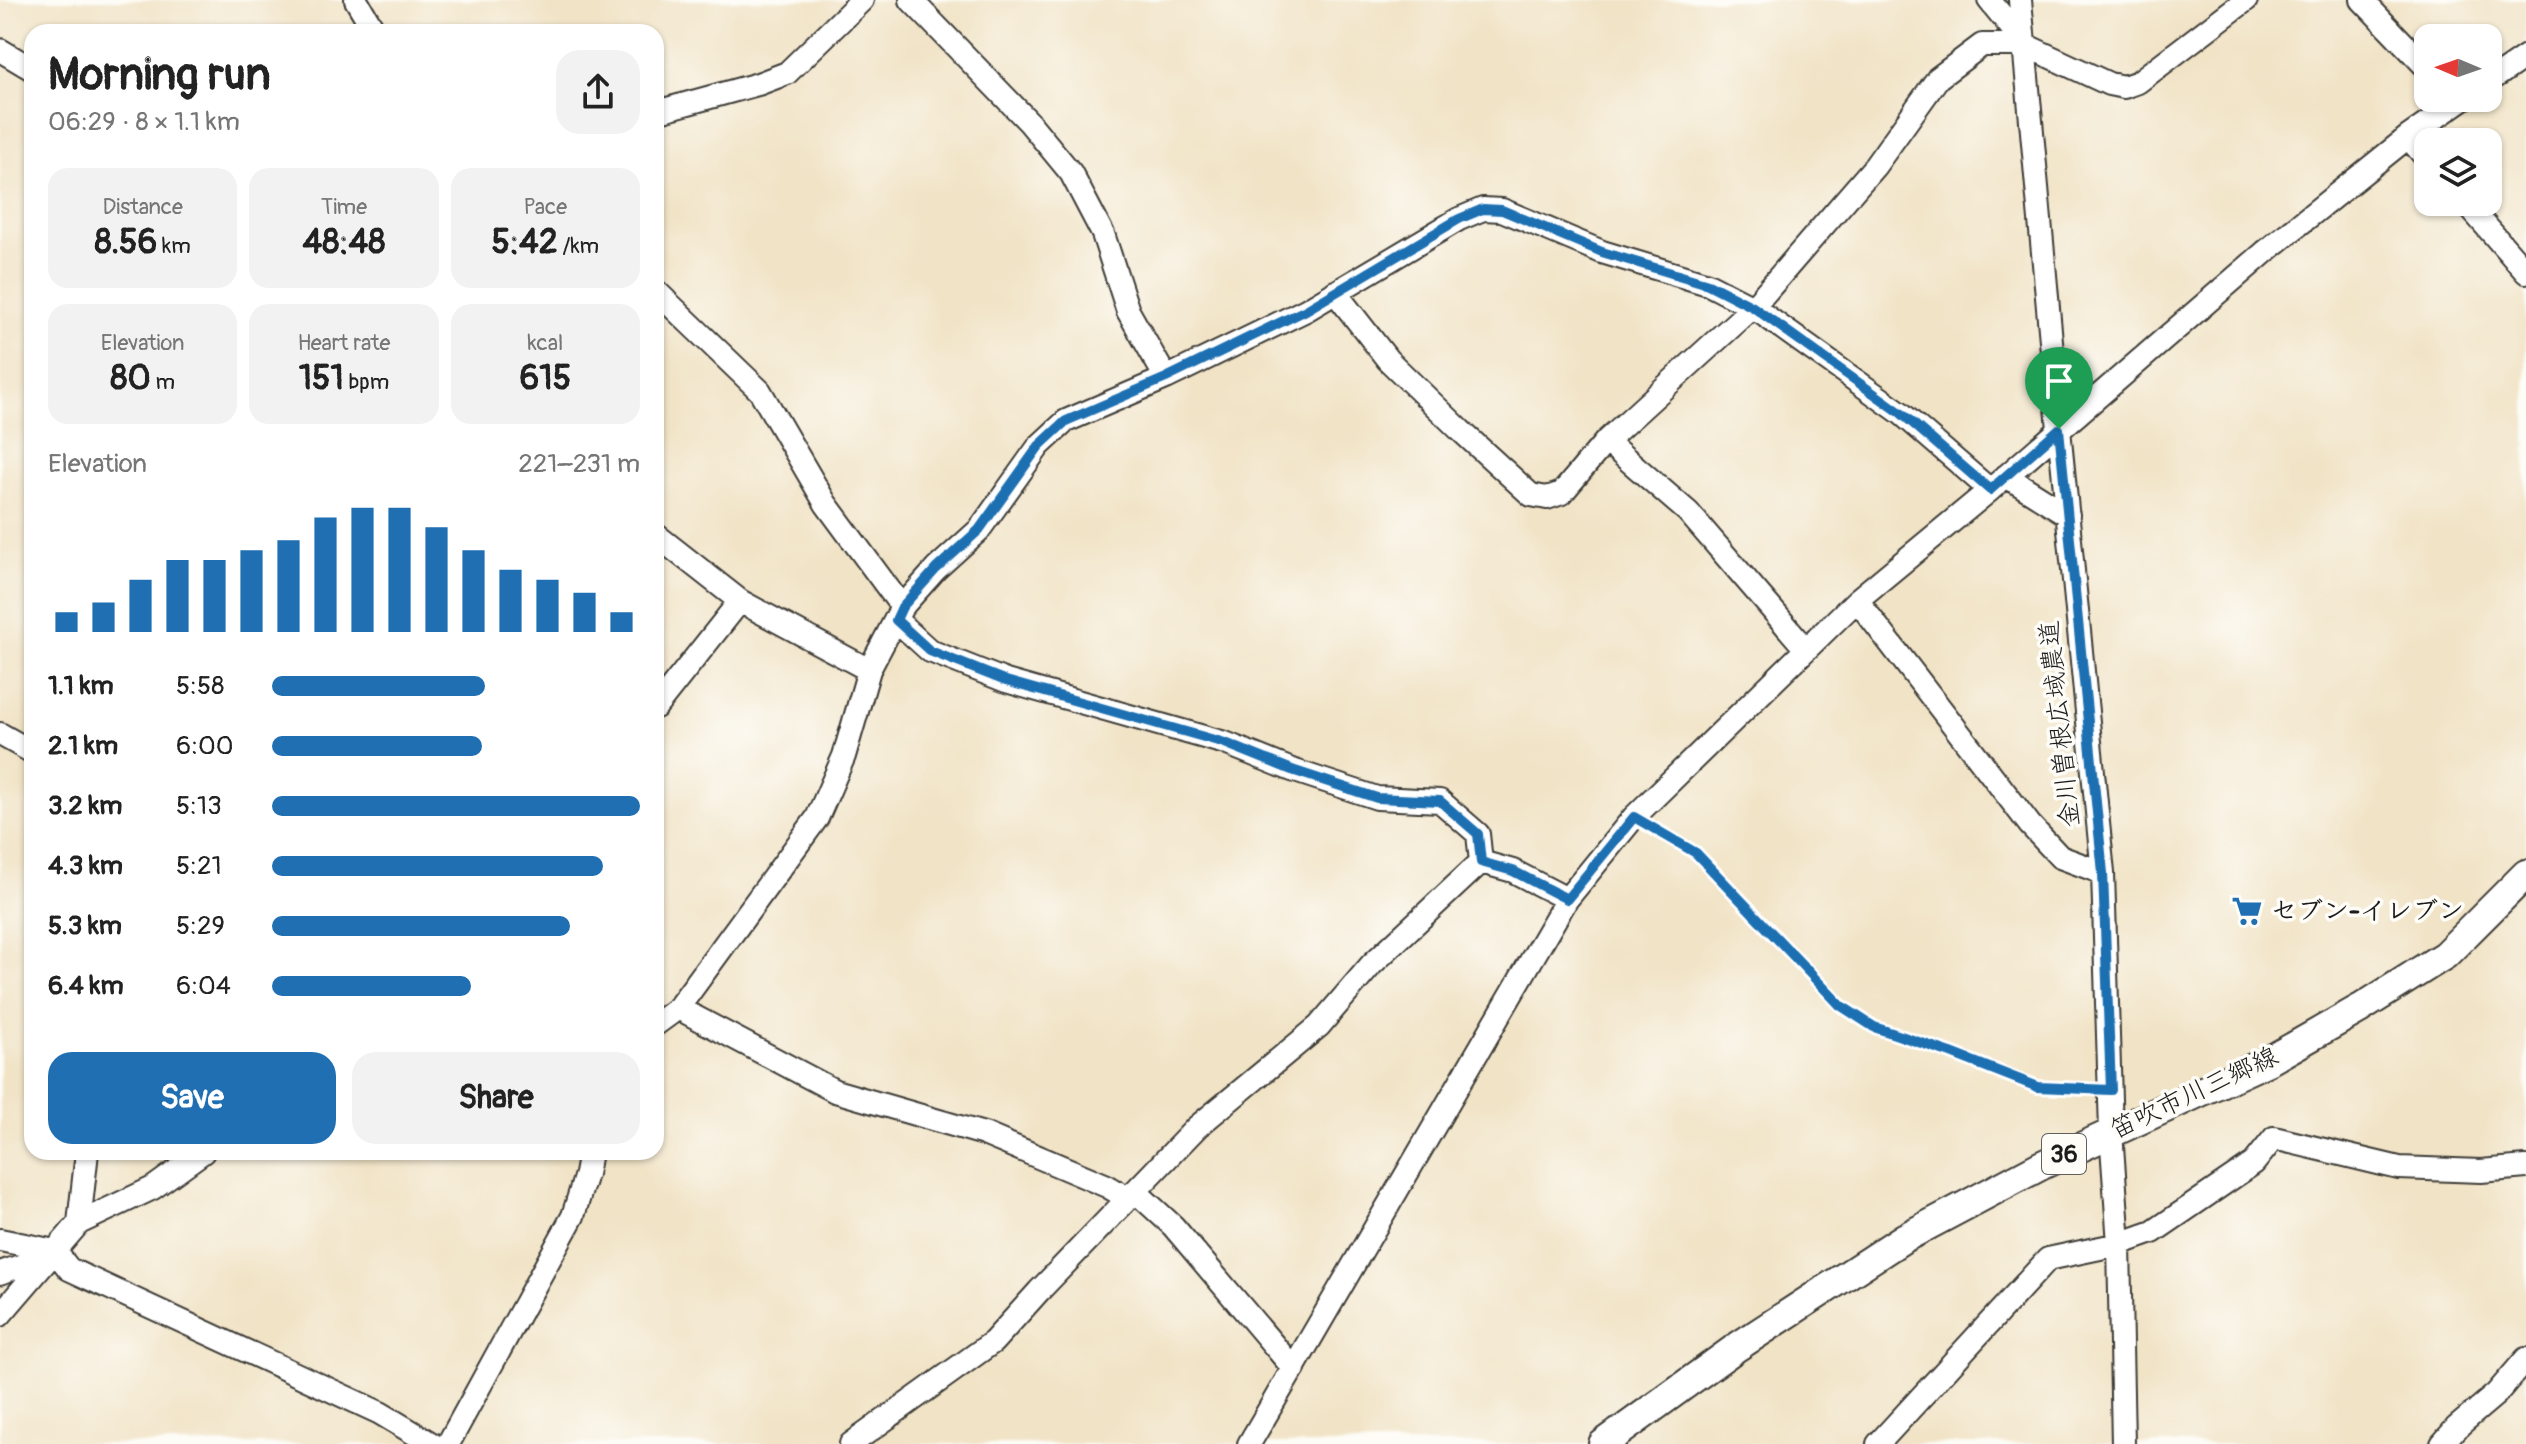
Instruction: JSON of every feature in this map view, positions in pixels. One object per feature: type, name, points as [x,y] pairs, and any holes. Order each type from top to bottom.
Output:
[{"type":"main road","name":"笛吹市川三郷線","points":[[1603,1444],[1737,1347],[1904,1238],[2042,1165],[2270,1060],[2373,1000],[2445,955],[2526,874]]},
{"type":"street","points":[[356,0],[370,24]]},
{"type":"street","points":[[664,110],[787,73],[862,0]]},
{"type":"street","points":[[911,0],[1029,122],[1071,173],[1103,234],[1128,311],[1166,378]]},
{"type":"street","points":[[1989,0],[2025,45]]},
{"type":"street","name":"金川曽根広域農道","points":[[2020,0],[2103,873],[2111,1132],[2119,1244],[2123,1444]]},
{"type":"street","points":[[1335,292],[1388,360],[1506,474],[1531,495],[1547,498],[1562,493],[1606,441],[1753,307],[1875,166],[1938,78],[1982,45],[2025,45],[2109,84],[2124,87],[2138,82],[2246,0]]},
{"type":"street","points":[[2362,0],[2414,54]]},
{"type":"street","points":[[0,51],[24,64]]},
{"type":"street","points":[[2502,72],[2526,56]]},
{"type":"street","points":[[1249,1444],[1567,899],[1634,817],[1857,600],[1998,483],[2265,252],[2442,112]]},
{"type":"street","points":[[2408,137],[2414,144]]},
{"type":"street","points":[[664,1018],[678,1008],[817,818],[844,756],[869,670],[899,614],[936,569],[979,530],[1039,446],[1066,421],[1166,378],[1306,310],[1459,219],[1483,209],[1502,210],[1602,252],[1708,284],[1753,307],[1998,483],[2068,515]]},
{"type":"street","points":[[2477,216],[2526,272]]},
{"type":"street","points":[[664,299],[760,391],[826,504],[899,614],[930,651],[1006,681],[1225,743],[1292,770],[1377,798],[1440,801],[1478,834],[1481,862]]},
{"type":"street","points":[[1606,441],[1688,512],[1806,649]]},
{"type":"street","points":[[664,541],[740,601],[869,670]]},
{"type":"street","points":[[1857,600],[2030,825],[2060,857],[2103,873]]},
{"type":"street","points":[[664,697],[740,601]]},
{"type":"street","points":[[0,734],[24,748]]},
{"type":"street","points":[[1481,862],[1513,871],[1567,899]]},
{"type":"street","points":[[851,1444],[993,1342],[1197,1127],[1319,1026],[1372,964],[1481,862]]},
{"type":"street","points":[[678,1008],[835,1091],[984,1134],[1132,1195],[1173,1226],[1294,1369]]},
{"type":"street","points":[[1878,1444],[2048,1259],[2119,1244],[2153,1232],[2254,1163],[2274,1138],[2399,1168],[2481,1171],[2526,1167]]},
{"type":"street","points":[[79,1223],[86,1160]]},
{"type":"street","points":[[0,1315],[79,1223],[153,1188],[192,1160]]},
{"type":"street","points":[[448,1444],[573,1216],[589,1160]]},
{"type":"street","points":[[0,1240],[52,1253],[69,1269],[380,1413],[432,1444]]},
{"type":"street","points":[[0,1273],[52,1253]]},
{"type":"street","points":[[2442,1444],[2496,1394],[2526,1359]]},
{"type":"path","points":[[1634,817],[1696,853],[1840,1005],[1874,1027],[2038,1087],[2111,1090]]},
{"type":"place","name":"セブン-イレブン","points":[[2247,911]]},
{"type":"route","points":[[1483,209],[1502,210],[1602,252],[1708,284],[1753,307],[1901,413],[1990,490],[2059,429],[2103,873],[2111,1090],[2038,1087],[1874,1027],[1840,1005],[1696,853],[1634,817],[1567,899],[1513,871],[1481,862],[1478,834],[1440,801],[1377,798],[1292,770],[1225,743],[1006,681],[930,651],[896,620],[902,607],[936,569],[979,530],[1039,446],[1066,421],[1166,378],[1306,310],[1459,219],[1483,209]]}]
